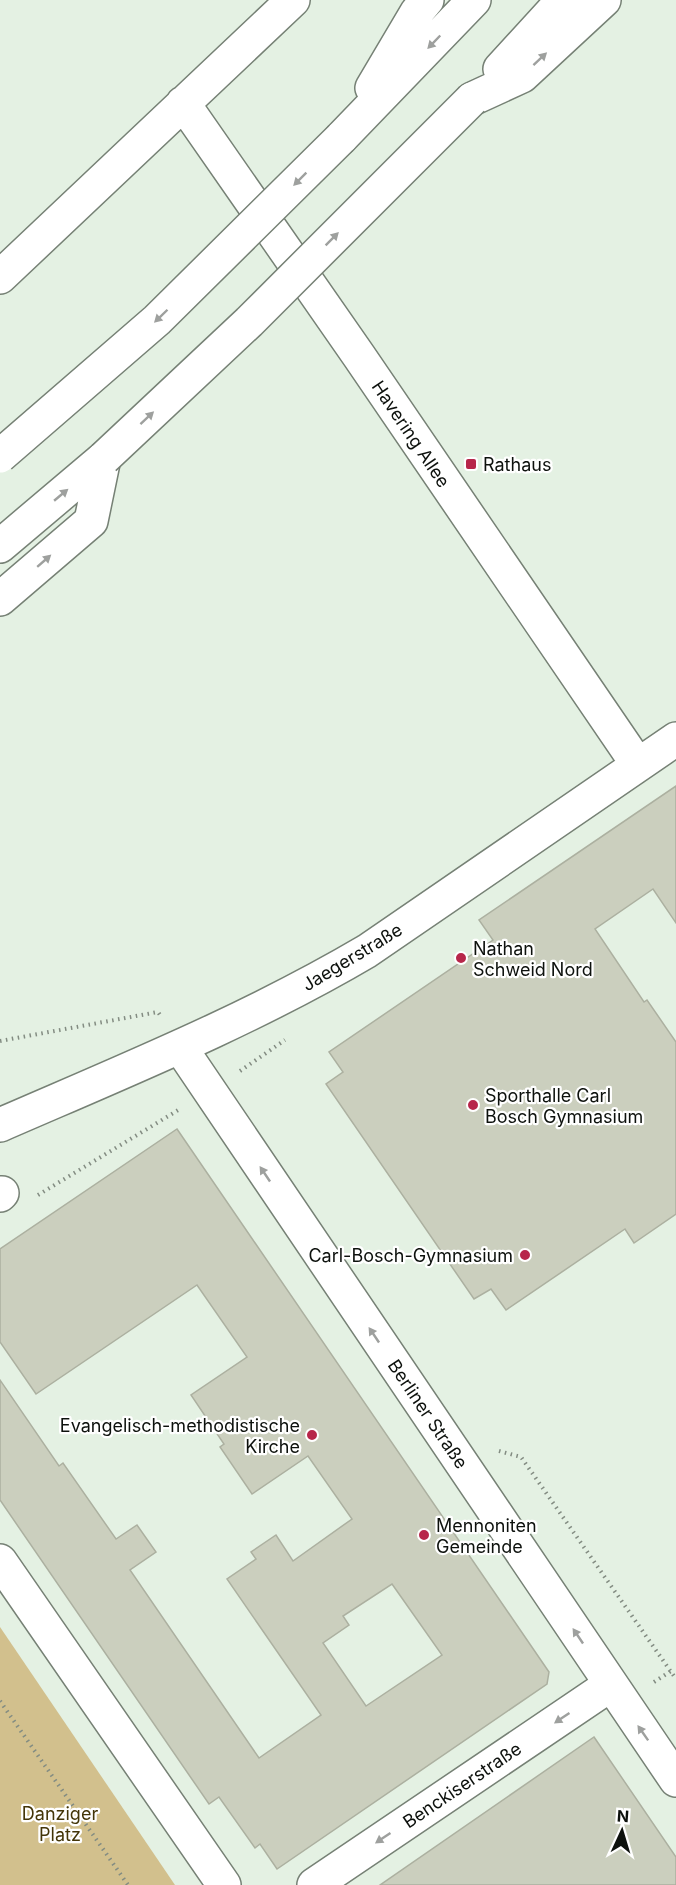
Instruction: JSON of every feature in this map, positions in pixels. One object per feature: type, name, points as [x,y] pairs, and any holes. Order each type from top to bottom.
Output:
[{"type":"main road","points":[[0,277],[293,0]]},
{"type":"main road","points":[[341,138],[417,12],[427,0]]},
{"type":"main road","points":[[0,456],[157,320],[341,138],[474,0]]},
{"type":"main road","points":[[0,546],[104,458],[249,322],[472,99],[563,0]]},
{"type":"main road","points":[[472,99],[522,76],[604,0]]},
{"type":"main road","name":"Havering Allee","points":[[183,104],[339,327],[638,765]]},
{"type":"main road","points":[[0,599],[91,521],[104,458]]},
{"type":"main road","name":"Jaegerstraße","points":[[0,1125],[180,1047],[326,975],[367,951],[676,739]]},
{"type":"main road","name":"Berliner Straße","points":[[180,1047],[676,1780]]},
{"type":"main road","points":[[0,1561],[224,1885]]},
{"type":"main road","name":"Benckiserstraße","points":[[314,1885],[610,1685]]},
{"type":"path","points":[[0,1041],[158,1012],[180,1047]]},
{"type":"path","points":[[1,1194],[35,1197],[210,1091]]},
{"type":"path","points":[[671,1671],[676,1679]]},
{"type":"path","points":[[0,1701],[128,1885]]},
{"type":"green space","name":"Danziger Platz","points":[[0,1627],[175,1885],[0,1885]]},
{"type":"building","name":"Sporthalle Carl Bosch Gymnasium","points":[[676,786],[676,923],[653,889],[595,929],[644,1002],[647,1000],[676,1042],[676,1214],[634,1243],[625,1229],[506,1310],[491,1289],[474,1299],[326,1084],[343,1072],[329,1052],[493,940],[479,920]]},
{"type":"building","points":[[177,1129],[549,1672],[547,1684],[277,1869],[260,1844],[255,1848],[219,1797],[209,1804],[0,1500],[0,1380],[59,1466],[63,1463],[116,1539],[137,1525],[156,1552],[130,1570],[259,1758],[321,1715],[227,1579],[256,1559],[251,1552],[276,1535],[293,1561],[352,1519],[308,1456],[252,1494],[220,1447],[224,1444],[191,1395],[247,1357],[197,1285],[36,1394],[0,1342],[0,1249]],"holes":[[[392,1584],[442,1655],[366,1706],[323,1643],[349,1625],[343,1616]]]},
{"type":"building","points":[[594,1737],[676,1857],[676,1885],[380,1885]]},
{"type":"place","name":"Rathaus","points":[[471,464]]},
{"type":"place","name":"Nathan Schweid Nord","points":[[461,958]]},
{"type":"place","name":"Sporthalle Carl Bosch Gymnasium","points":[[473,1105]]},
{"type":"place","name":"Carl-Bosch-Gymnasium","points":[[525,1255]]},
{"type":"place","name":"Evangelisch-methodistische Kirche","points":[[312,1435]]},
{"type":"place","name":"Mennoniten Gemeinde","points":[[424,1535]]}]
